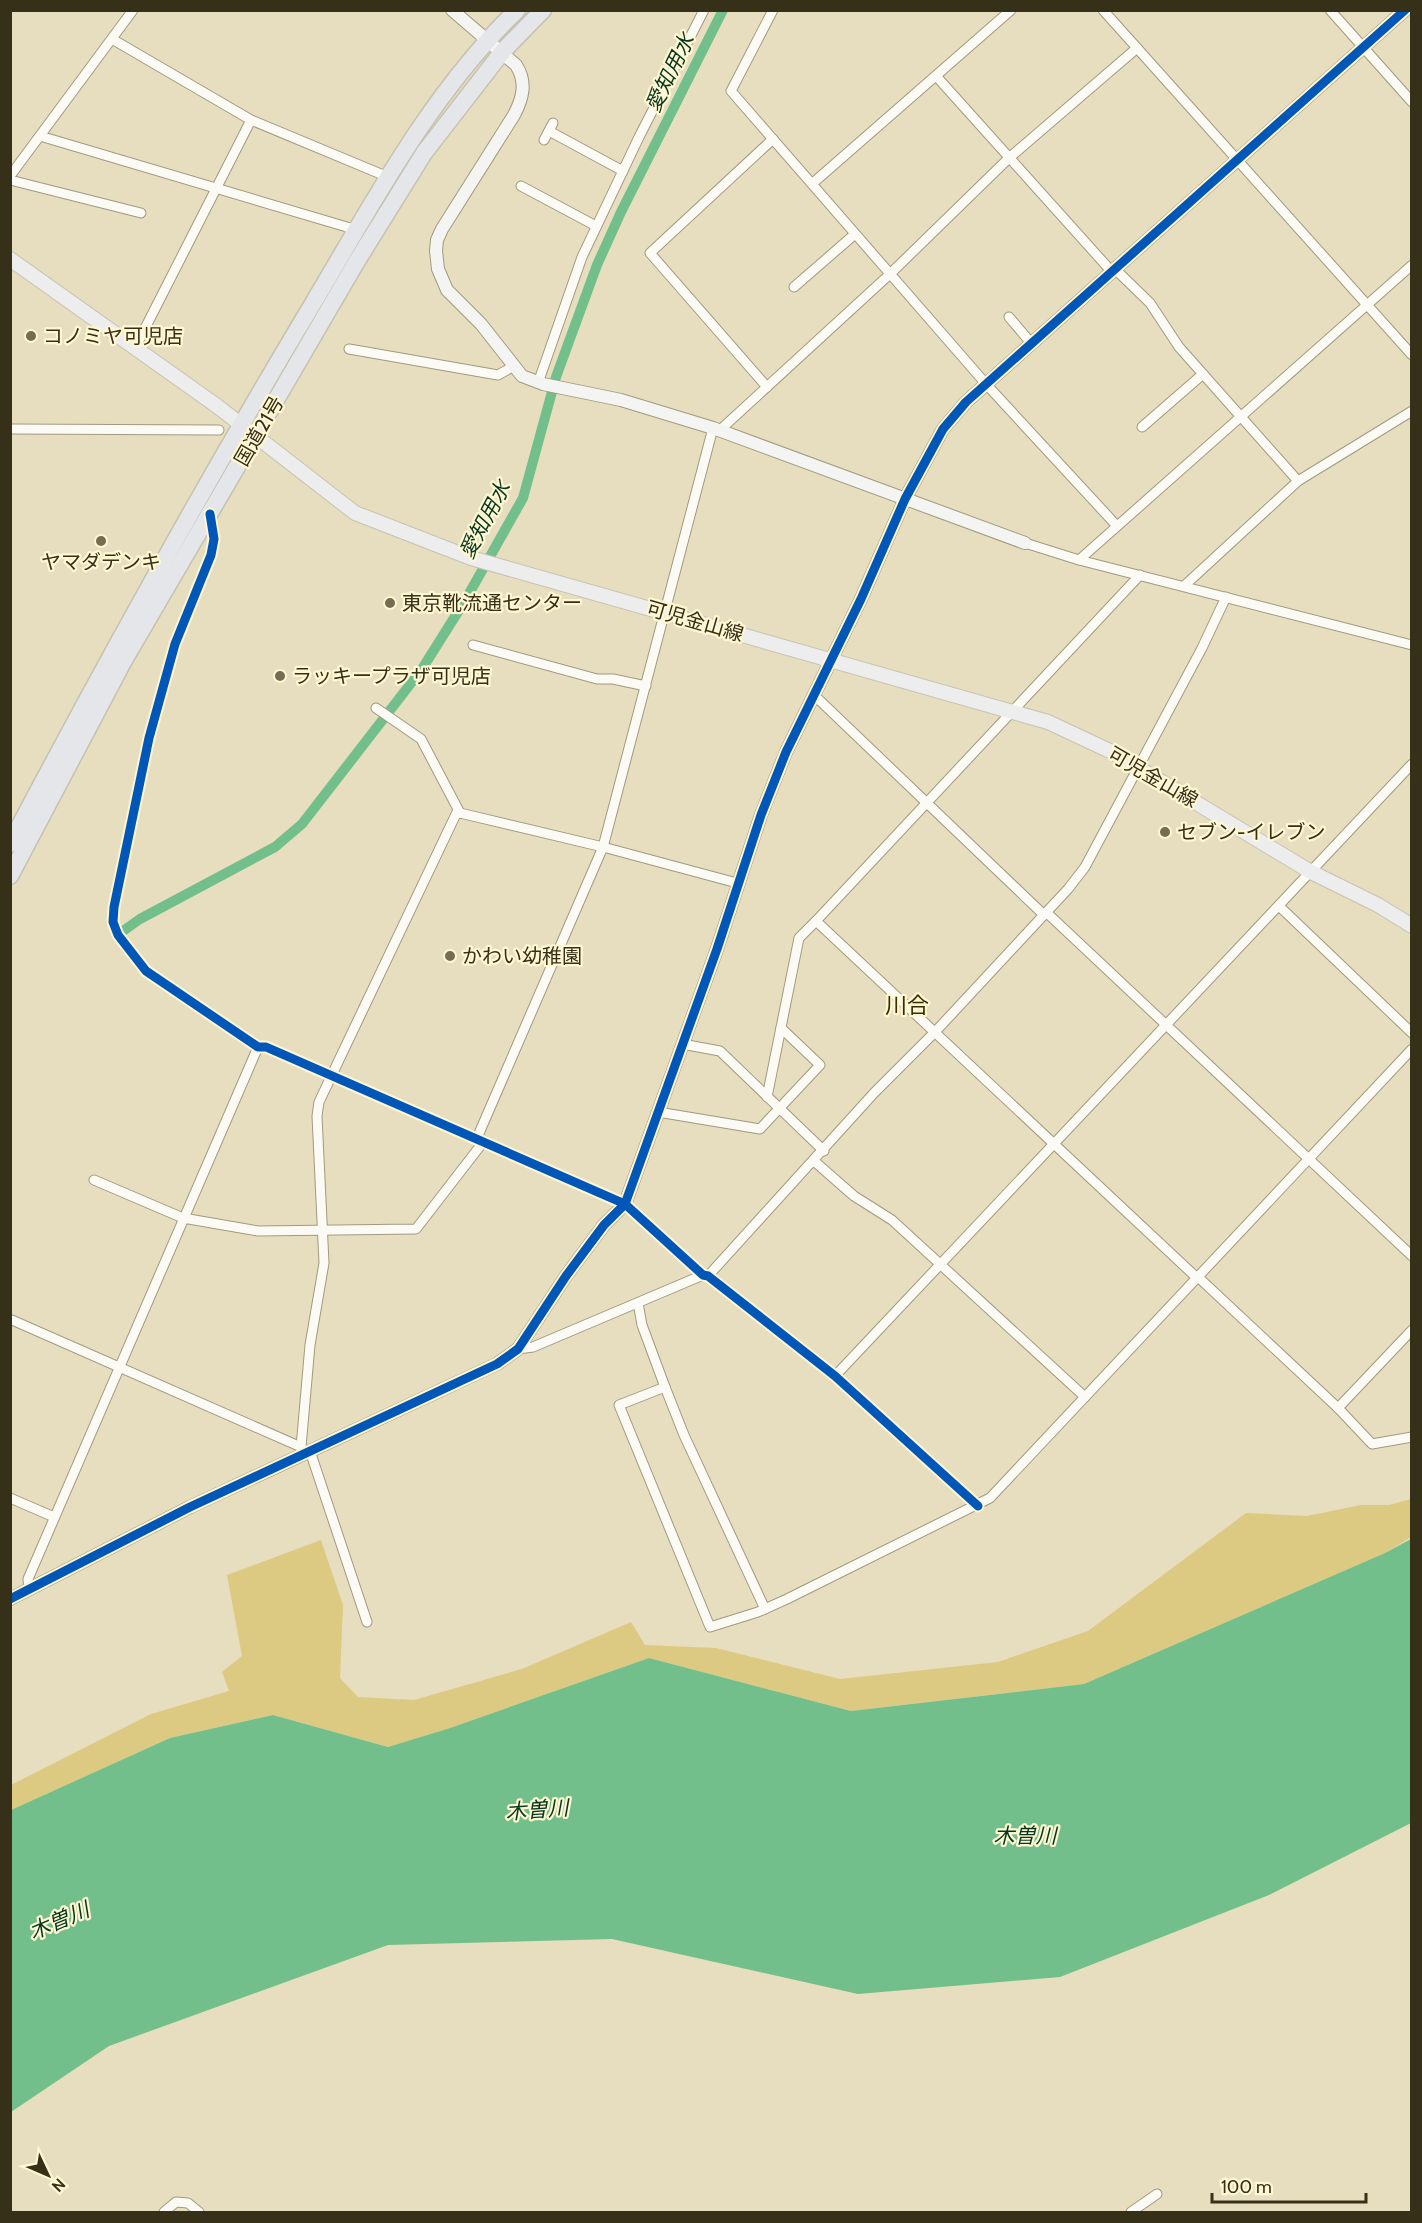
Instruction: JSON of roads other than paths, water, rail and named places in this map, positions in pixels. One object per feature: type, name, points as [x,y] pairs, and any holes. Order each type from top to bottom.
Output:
[{"type":"highway","name":"国道21号","points":[[10,844],[70,730],[240,424],[388,177],[471,61],[517,10]]},
{"type":"highway","name":"国道21号","points":[[10,876],[113,680],[357,261],[424,153],[503,51],[543,10]]},
{"type":"main road","name":"可児金山線","points":[[10,259],[240,424],[355,513],[471,558],[1013,711],[1080,736],[1138,768],[1311,872],[1378,904],[1412,926]]},
{"type":"street","points":[[133,10],[10,178],[141,213]]},
{"type":"street","points":[[452,10],[503,51],[522,73],[521,102],[436,240],[438,269],[447,290],[481,324],[522,376],[541,384],[621,400],[716,429],[1025,543],[1079,560],[1412,645]]},
{"type":"street","points":[[541,384],[582,257],[705,10]]},
{"type":"street","points":[[772,10],[730,91],[813,183],[986,384],[1117,526]]},
{"type":"street","points":[[813,183],[1011,10]]},
{"type":"street","points":[[1103,10],[1412,355]]},
{"type":"street","points":[[1330,10],[1412,102]]},
{"type":"street","points":[[10,1599],[305,1450],[497,1364],[518,1349],[566,1276],[604,1225],[625,1204],[717,950],[760,815],[905,499],[953,415],[1031,342],[1114,271],[1405,10]]},
{"type":"street","points":[[112,39],[251,120],[388,177]]},
{"type":"street","points":[[94,1180],[183,1218],[258,1231],[322,1232],[416,1229],[480,1140],[603,847],[716,429],[767,387],[890,274],[1009,158],[1137,48]]},
{"type":"street","points":[[937,77],[1114,271],[1150,303],[1179,347],[1298,482]]},
{"type":"street","points":[[135,348],[251,120]]},
{"type":"street","points":[[548,132],[623,171]]},
{"type":"street","points":[[40,136],[357,230]]},
{"type":"street","points":[[767,387],[650,254],[773,139]]},
{"type":"street","points":[[520,186],[596,226]]},
{"type":"street","points":[[794,286],[855,234]]},
{"type":"street","points":[[1079,560],[1412,265]]},
{"type":"street","points":[[1009,316],[1031,342]]},
{"type":"street","points":[[349,349],[498,375],[514,366]]},
{"type":"street","points":[[1142,426],[1203,374]]},
{"type":"street","points":[[1184,586],[1298,482],[1412,411]]},
{"type":"street","points":[[10,429],[219,430]]},
{"type":"street","points":[[210,514],[214,539],[211,555],[175,644],[149,738],[113,922],[118,935],[146,971],[258,1047],[266,1047],[625,1204],[706,1276],[835,1376],[978,1506]]},
{"type":"street","points":[[767,1097],[799,938],[1140,575]]},
{"type":"street","points":[[518,1349],[532,1347],[706,1276],[824,1151],[874,1093],[935,1032],[1085,867],[1226,597]]},
{"type":"street","points":[[473,645],[597,679],[613,679],[646,687]]},
{"type":"street","points":[[814,695],[925,802],[1412,1256]]},
{"type":"street","points":[[376,708],[421,739],[460,813]]},
{"type":"street","points":[[835,1376],[1412,764]]},
{"type":"street","points":[[367,1622],[305,1450],[310,1345],[324,1263],[317,1116],[319,1102],[333,1077],[457,812],[603,847],[737,884]]},
{"type":"street","points":[[1279,906],[1412,1033]]},
{"type":"street","points":[[816,921],[1053,1145],[1338,1408],[1372,1444],[1412,1437]]},
{"type":"street","points":[[658,1112],[760,1129],[820,1065],[781,1028]]},
{"type":"street","points":[[682,1044],[720,1051],[824,1151]]},
{"type":"street","points":[[29,1589],[28,1579],[54,1517],[258,1047]]},
{"type":"street","points":[[665,1387],[619,1405],[710,1627],[765,1609],[978,1506],[990,1498],[1412,1049]]},
{"type":"street","points":[[814,1161],[854,1196],[892,1220],[1085,1397]]},
{"type":"street","points":[[638,1303],[642,1324],[684,1435],[765,1609]]},
{"type":"street","points":[[12,1320],[305,1450]]},
{"type":"street","points":[[1338,1408],[1412,1330]]},
{"type":"street","points":[[10,1498],[54,1517]]},
{"type":"street","points":[[1131,2212],[1157,2194]]},
{"type":"street","points":[[164,2212],[176,2202],[188,2203],[199,2212]]},
{"type":"water","name":"木曽川","points":[[1411,1539],[1411,1823],[1269,1895],[1060,1977],[858,1994],[612,1939],[388,1945],[109,2046],[11,2112],[11,1810],[170,1738],[273,1715],[388,1747],[450,1728],[649,1658],[851,1711],[1084,1684],[1385,1553]]},
{"type":"waterway","name":"愛知用水","points":[[123,931],[140,919],[275,847],[302,824],[422,669],[466,599],[523,498],[556,377],[597,265],[621,212],[723,10]]},
{"type":"place","name":"コノミヤ可児店","points":[[31,336]]},
{"type":"place","name":"ヤマダデンキ","points":[[101,541]]},
{"type":"place","name":"東京靴流通センター","points":[[390,603]]},
{"type":"place","name":"ラッキープラザ可児店","points":[[280,676]]},
{"type":"place","name":"セブン-イレブン","points":[[1165,832]]},
{"type":"place","name":"かわい幼稚園","points":[[450,956]]},
{"type":"district","name":"川合","points":[[907,1005]]}]
